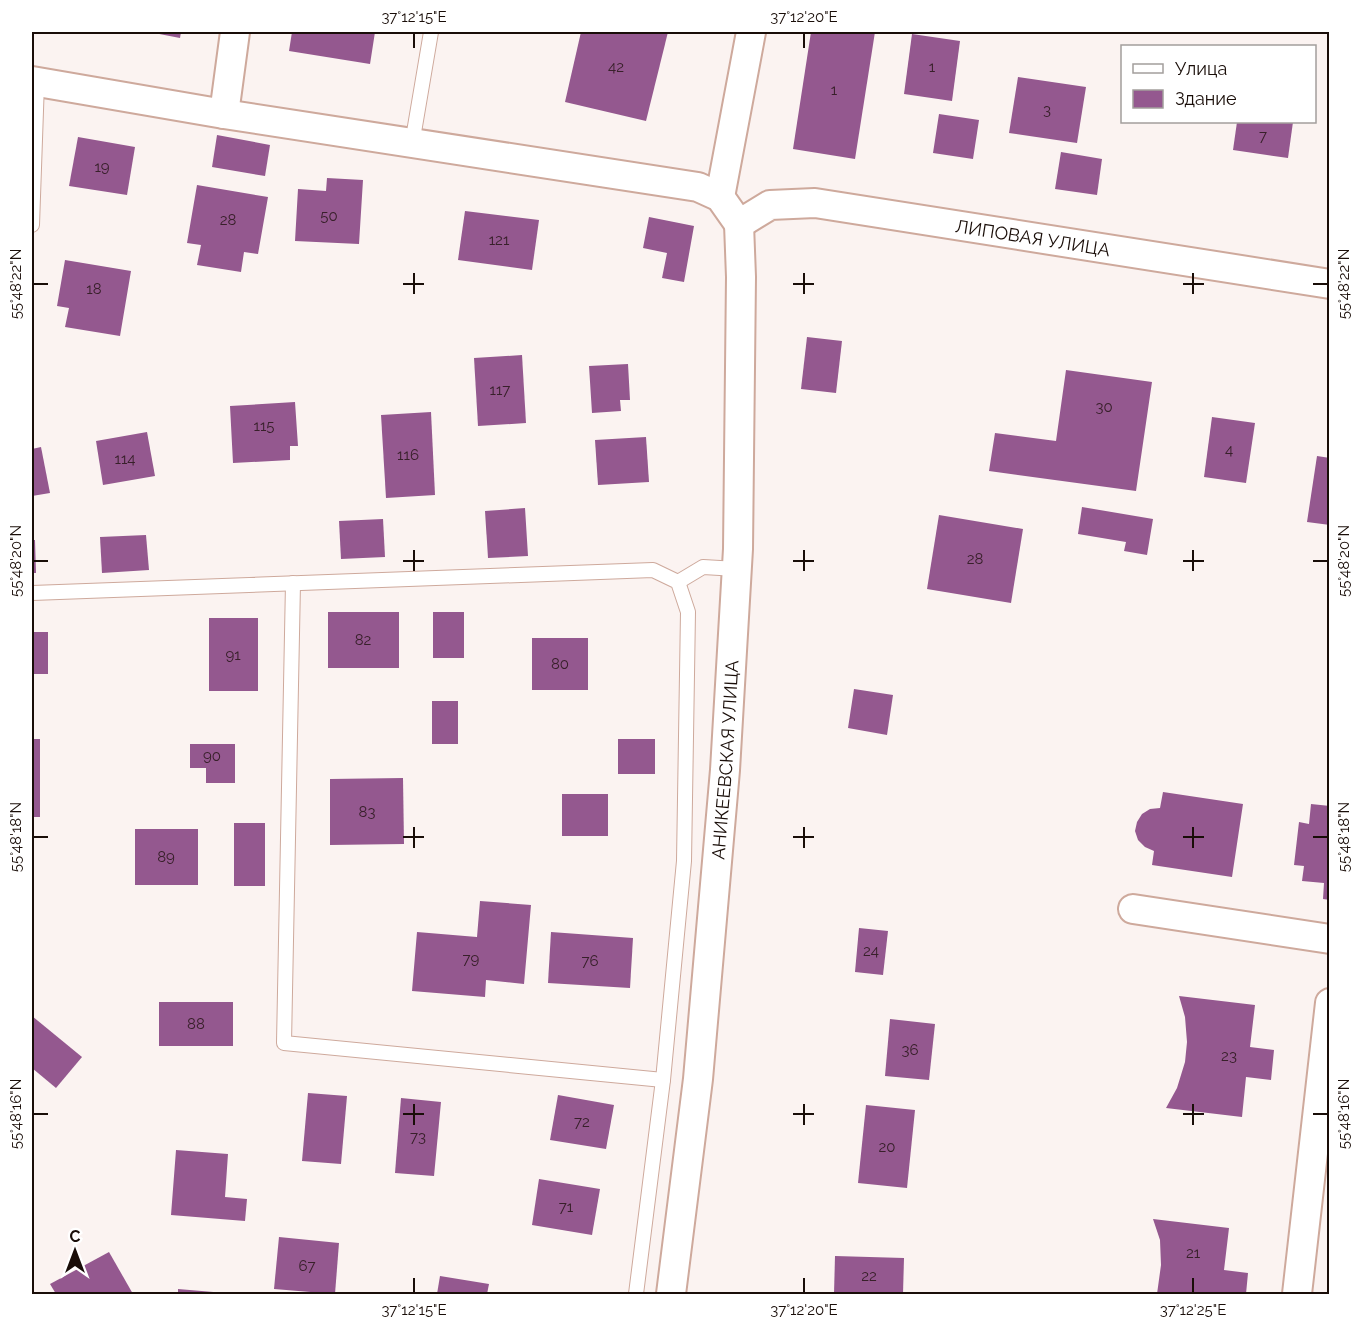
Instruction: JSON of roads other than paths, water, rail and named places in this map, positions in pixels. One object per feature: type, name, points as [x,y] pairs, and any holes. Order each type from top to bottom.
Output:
[{"type":"street","points":[[224,114],[235,32]]},
{"type":"street","points":[[720,197],[751,32]]},
{"type":"street","points":[[34,81],[224,114],[698,187],[720,197],[739,224]]},
{"type":"street","name":"ЛИПОВАЯ УЛИЦА","points":[[739,224],[770,205],[815,203],[1329,284]]},
{"type":"street","name":"АНИКЕЕВСКАЯ УЛИЦА","points":[[671,1294],[698,1079],[725,770],[736,569],[741,289],[739,224]]},
{"type":"street","points":[[1133,909],[1329,939]]},
{"type":"street","points":[[1297,1294],[1329,1003]]},
{"type":"lane","points":[[412,144],[431,32]]},
{"type":"lane","points":[[32,225],[34,81]]},
{"type":"lane","points":[[678,582],[704,567],[736,569]]},
{"type":"lane","points":[[32,593],[653,570],[678,582],[688,612],[684,861],[663,1080],[636,1294]]},
{"type":"lane","points":[[293,583],[284,1043],[663,1080]]}]
